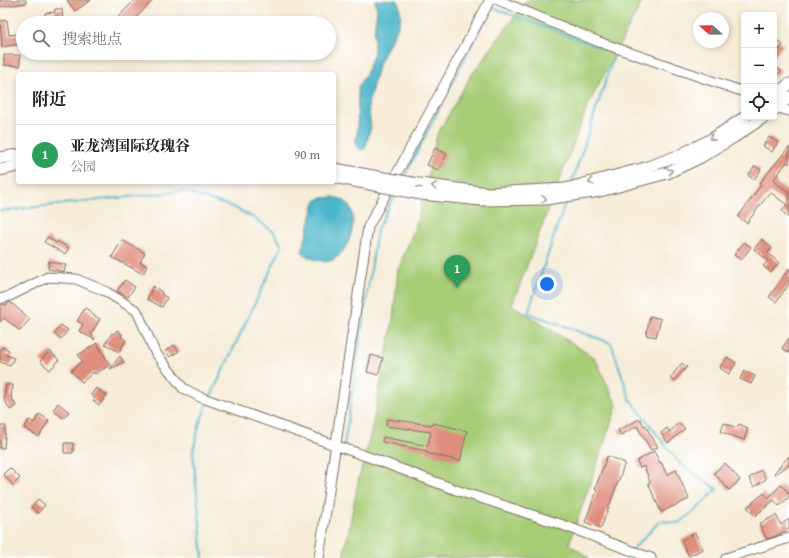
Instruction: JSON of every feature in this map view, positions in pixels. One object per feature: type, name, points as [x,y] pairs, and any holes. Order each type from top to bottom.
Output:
[{"type":"main road","points":[[777,94],[789,84]]},
{"type":"main road","points":[[779,108],[789,97]]},
{"type":"main road","points":[[336,169],[412,183],[488,193],[565,188],[645,168],[678,156],[712,139],[741,120]]},
{"type":"main road","points":[[336,177],[421,194],[489,200],[546,199],[600,191],[667,173],[701,157],[760,120]]},
{"type":"main road","points":[[0,158],[16,155]]},
{"type":"main road","points":[[0,170],[16,166]]},
{"type":"street","points":[[319,558],[368,227],[490,0]]},
{"type":"street","points":[[498,0],[599,42],[741,91]]},
{"type":"street","points":[[0,299],[10,296],[48,277],[76,279],[105,291],[137,311],[155,352],[183,388],[200,397],[336,445],[460,492],[560,524],[644,557]]},
{"type":"street","points":[[726,558],[789,538]]},
{"type":"green space","points":[[527,0],[643,0],[588,105],[512,305],[595,358],[617,406],[569,544],[589,558],[343,558],[359,478],[371,433],[393,320],[398,270],[418,219],[437,135],[470,77]]},
{"type":"water","points":[[375,0],[398,0],[401,16],[399,24],[378,66],[368,105],[371,127],[365,149],[360,150],[355,144],[357,133],[358,87],[367,72],[374,52],[374,32],[377,10]]},
{"type":"water","points":[[334,197],[345,201],[350,208],[353,216],[353,226],[346,246],[341,254],[334,259],[325,262],[310,258],[302,252],[315,202],[320,198]]},
{"type":"building","points":[[0,0],[26,0],[26,3],[0,7]]},
{"type":"building","points":[[67,0],[91,0],[75,11]]},
{"type":"building","points":[[135,0],[153,0],[138,16],[119,16]]},
{"type":"building","points":[[55,9],[62,9],[62,16],[45,16],[45,13],[55,12]]},
{"type":"building","points":[[7,20],[9,35],[16,34],[16,45],[2,47],[0,21]]},
{"type":"building","points":[[777,40],[783,45],[777,53]]},
{"type":"building","points":[[4,55],[16,55],[16,60],[20,60],[20,66],[4,65]]},
{"type":"building","points":[[777,68],[781,71],[777,76]]},
{"type":"building","points":[[769,137],[778,142],[772,152],[763,146]]},
{"type":"building","points":[[789,147],[789,164],[787,162],[774,179],[777,182],[776,183],[789,192],[789,218],[782,211],[787,205],[770,192],[747,223],[738,217],[761,185],[759,184]]},
{"type":"building","points":[[435,148],[447,154],[439,170],[427,165]]},
{"type":"building","points":[[755,166],[761,170],[754,180],[748,175]]},
{"type":"building","points":[[48,237],[56,243],[57,241],[69,248],[65,254],[44,242]]},
{"type":"building","points":[[762,239],[772,248],[768,253],[779,263],[771,272],[763,266],[768,261],[754,249]]},
{"type":"building","points":[[122,240],[145,253],[140,262],[147,266],[143,274],[112,257]]},
{"type":"building","points":[[744,242],[751,247],[741,260],[734,255]]},
{"type":"building","points":[[49,261],[66,265],[64,272],[48,269]]},
{"type":"building","points":[[789,268],[789,284],[776,302],[769,297]]},
{"type":"building","points":[[125,280],[135,287],[128,297],[117,291]]},
{"type":"building","points":[[153,286],[162,292],[161,294],[167,298],[162,307],[147,299]]},
{"type":"building","points":[[10,302],[30,319],[20,331],[4,318],[0,322],[0,306],[4,304],[6,305]]},
{"type":"building","points":[[85,308],[100,319],[91,334],[95,340],[79,331],[83,324],[77,321]]},
{"type":"building","points":[[650,316],[661,319],[656,337],[646,335]]},
{"type":"building","points":[[61,325],[68,330],[61,339],[54,334]]},
{"type":"building","points":[[117,330],[122,334],[121,337],[126,340],[119,352],[105,344],[112,333],[114,334]]},
{"type":"building","points":[[789,338],[789,353],[782,348]]},
{"type":"building","points":[[97,343],[110,365],[95,374],[94,372],[82,382],[71,371],[82,361],[78,355]]},
{"type":"building","points":[[174,345],[179,351],[170,357],[165,351]]},
{"type":"building","points":[[2,347],[9,350],[6,355],[14,358],[10,366],[0,362],[0,351]]},
{"type":"building","points":[[50,351],[59,360],[50,370],[40,361]]},
{"type":"building","points":[[371,355],[383,358],[378,375],[367,372]]},
{"type":"building","points":[[120,356],[124,362],[110,369]]},
{"type":"building","points":[[727,357],[736,363],[729,374],[720,368]]},
{"type":"building","points":[[682,363],[687,367],[674,381],[670,378]]},
{"type":"building","points":[[744,371],[755,376],[751,384],[740,379]]},
{"type":"building","points":[[6,385],[13,385],[11,396],[16,406],[10,410],[4,399]]},
{"type":"building","points":[[96,388],[107,395],[99,405],[93,400],[95,398],[91,395]]},
{"type":"building","points":[[58,403],[69,412],[63,418],[53,410]]},
{"type":"building","points":[[39,414],[49,420],[39,437],[24,428],[29,420],[34,423]]},
{"type":"building","points":[[387,419],[433,425],[433,423],[467,431],[460,461],[426,453],[427,451],[382,442],[383,437],[428,446],[431,432],[386,426]]},
{"type":"building","points":[[640,419],[658,447],[651,450],[637,426],[621,435],[618,430]]},
{"type":"building","points":[[678,423],[685,429],[668,443],[661,433],[667,428],[670,432]]},
{"type":"building","points":[[724,423],[737,428],[739,424],[748,428],[744,440],[721,432]]},
{"type":"building","points":[[0,426],[6,426],[4,448],[0,448]]},
{"type":"building","points":[[64,443],[73,443],[73,453],[64,453]]},
{"type":"building","points":[[654,451],[667,475],[676,470],[689,499],[661,512],[648,483],[650,482],[644,466],[640,468],[637,461]]},
{"type":"building","points":[[607,456],[625,463],[601,528],[585,522],[597,490],[595,489]]},
{"type":"building","points":[[789,456],[789,465],[775,474],[774,473]]},
{"type":"building","points":[[725,463],[740,480],[729,490],[714,473]]},
{"type":"building","points":[[10,468],[20,478],[13,485],[3,474]]},
{"type":"building","points":[[761,470],[766,479],[754,487],[749,478]]},
{"type":"building","points":[[781,485],[789,493],[789,497],[779,506],[774,500],[755,516],[747,507],[764,493],[768,498]]},
{"type":"building","points":[[38,499],[45,505],[38,513],[31,507]]},
{"type":"building","points":[[776,515],[781,525],[789,519],[789,529],[767,539],[759,524]]},
{"type":"building","points":[[695,533],[703,549],[689,556],[681,540]]},
{"type":"waterway","points":[[491,7],[610,51],[614,56],[572,182]]},
{"type":"waterway","points":[[404,177],[482,24]]},
{"type":"waterway","points":[[0,211],[182,191],[233,207],[254,218],[274,232],[282,246],[210,398]]},
{"type":"waterway","points":[[344,446],[377,230],[395,194]]},
{"type":"waterway","points":[[566,200],[528,313],[611,343],[630,399],[680,464],[717,489],[695,511],[678,523],[660,521],[634,548]]},
{"type":"waterway","points":[[203,558],[193,451],[200,422],[208,402]]},
{"type":"waterway","points":[[626,558],[629,552]]},
{"type":"place","name":"亚龙湾国际玫瑰谷","points":[[457,288]]}]
